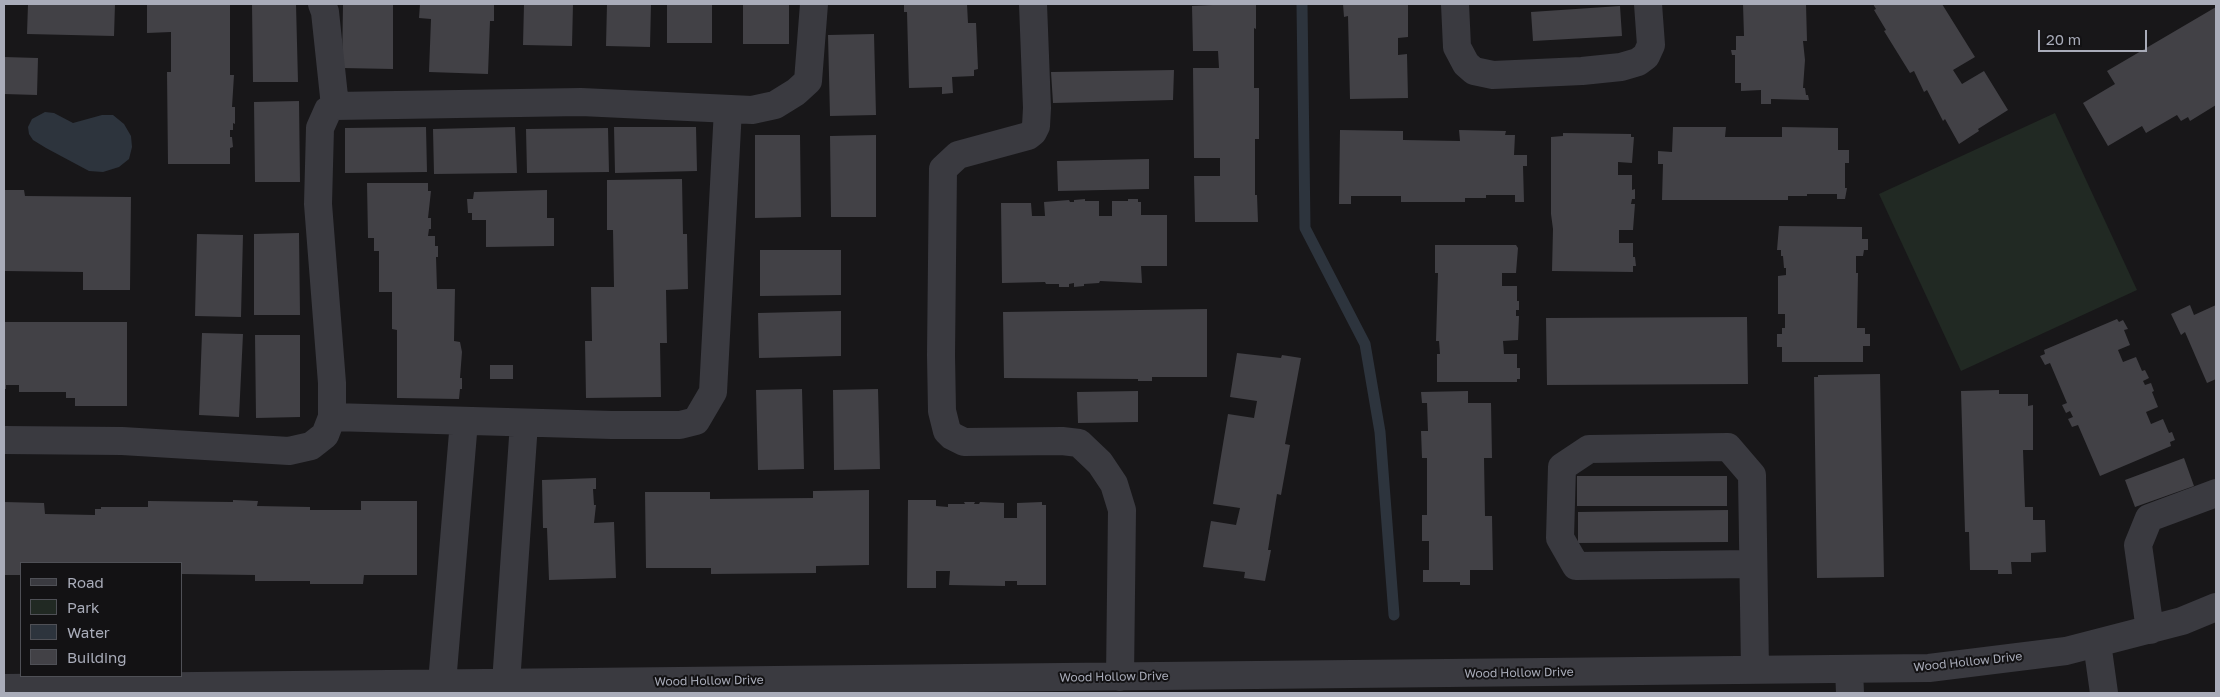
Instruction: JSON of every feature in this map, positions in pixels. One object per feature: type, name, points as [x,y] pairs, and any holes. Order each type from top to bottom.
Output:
[{"type":"street","points":[[322,4],[325,12],[335,106]]},
{"type":"street","points":[[4,440],[122,441],[289,451],[311,446],[325,435],[332,417],[332,383],[318,204],[320,128],[328,110],[335,106],[581,102],[752,110],[775,105],[796,92],[808,81],[814,4]]},
{"type":"street","points":[[1033,4],[1037,108],[1033,132],[1028,136],[958,155],[943,169],[942,411],[947,431],[964,442],[1062,441],[1079,443],[1100,463],[1114,484],[1122,510],[1120,677]]},
{"type":"street","points":[[1455,4],[1457,48],[1466,64],[1474,71],[1492,75],[1582,71],[1621,67],[1638,62],[1646,56],[1652,45],[1648,4]]},
{"type":"street","points":[[332,417],[524,423],[680,425],[696,421],[713,392],[728,109]]},
{"type":"street","points":[[442,684],[464,421]]},
{"type":"street","points":[[506,682],[524,423]]},
{"type":"street","points":[[1753,564],[1576,566],[1560,538],[1562,467],[1589,449],[1728,447],[1752,475],[1755,670]]},
{"type":"street","points":[[2150,630],[2138,544],[2149,518],[2216,493]]},
{"type":"street","name":"Wood Hollow Drive","points":[[4,688],[256,689],[506,682],[908,686],[1120,677],[1219,684],[1552,683],[1755,670],[1850,681],[1929,668],[2066,651],[2182,621],[2216,607]]},
{"type":"street","points":[[2097,643],[2104,693]]},
{"type":"green space","points":[[2055,113],[2137,290],[1961,371],[1879,194]]},
{"type":"water","points":[[45,112],[54,113],[73,123],[102,115],[113,115],[124,124],[131,136],[132,147],[129,159],[119,167],[103,172],[89,171],[46,148],[33,140],[29,134],[28,127],[32,119]]},
{"type":"building","points":[[28,4],[115,4],[114,36],[27,34]]},
{"type":"building","points":[[147,4],[230,4],[230,75],[234,75],[232,107],[235,107],[235,124],[233,123],[233,130],[230,130],[233,147],[230,148],[230,164],[168,164],[167,72],[171,72],[171,32],[147,33]]},
{"type":"building","points":[[252,4],[296,4],[298,82],[253,82]]},
{"type":"building","points":[[343,4],[393,4],[393,69],[342,68]]},
{"type":"building","points":[[420,4],[494,4],[494,21],[490,21],[488,74],[429,72],[431,19],[419,18]]},
{"type":"building","points":[[524,4],[573,4],[572,46],[523,45]]},
{"type":"building","points":[[607,4],[651,4],[650,47],[606,46]]},
{"type":"building","points":[[667,4],[712,4],[712,43],[667,43]]},
{"type":"building","points":[[743,4],[789,4],[789,44],[743,44]]},
{"type":"building","points":[[904,4],[967,4],[968,23],[976,23],[978,69],[974,70],[974,76],[952,77],[953,93],[942,94],[942,87],[909,88],[907,12],[904,12]]},
{"type":"building","points":[[1256,4],[1254,88],[1259,88],[1259,139],[1255,139],[1255,195],[1257,195],[1258,222],[1195,222],[1194,176],[1220,176],[1220,158],[1194,158],[1193,68],[1219,68],[1218,51],[1193,51],[1192,6]]},
{"type":"building","points":[[1343,4],[1408,4],[1408,37],[1398,38],[1398,55],[1407,54],[1408,98],[1350,99],[1348,16],[1344,17]]},
{"type":"building","points":[[1743,4],[1806,4],[1807,41],[1803,41],[1805,60],[1803,88],[1805,88],[1809,100],[1771,99],[1771,104],[1761,104],[1761,90],[1741,91],[1741,83],[1735,83],[1735,55],[1732,55],[1731,50],[1736,50],[1736,36],[1744,36]]},
{"type":"building","points":[[1873,4],[1942,4],[1975,57],[1953,70],[1962,84],[1984,71],[2008,110],[1959,144],[1945,119],[1943,121],[1927,90],[1924,92],[1914,71],[1910,73],[1884,31],[1886,30],[1874,10],[1876,9]]},
{"type":"building","points":[[1620,6],[1622,36],[1533,41],[1531,12]]},
{"type":"building","points":[[2216,7],[2216,105],[2190,121],[2188,117],[2181,121],[2177,115],[2146,133],[2142,126],[2108,146],[2083,103],[2115,84],[2107,71]]},
{"type":"building","points":[[874,34],[876,115],[830,116],[828,35]]},
{"type":"building","points":[[4,57],[38,58],[37,95],[4,94]]},
{"type":"building","points":[[1174,70],[1173,100],[1053,103],[1051,72]]},
{"type":"building","points":[[299,101],[300,182],[255,182],[254,102]]},
{"type":"building","points":[[426,127],[427,172],[345,173],[345,128]]},
{"type":"building","points":[[515,127],[517,173],[434,174],[433,129]]},
{"type":"building","points":[[614,127],[696,127],[697,171],[615,173]]},
{"type":"building","points":[[1673,127],[1726,127],[1725,137],[1782,137],[1782,127],[1838,128],[1838,150],[1849,150],[1849,163],[1845,163],[1845,188],[1847,188],[1845,199],[1837,199],[1837,194],[1807,194],[1807,196],[1788,196],[1788,200],[1662,200],[1663,164],[1658,164],[1658,151],[1672,152]]},
{"type":"building","points":[[608,128],[609,172],[527,173],[526,129]]},
{"type":"building","points":[[1340,130],[1403,131],[1403,140],[1460,141],[1459,130],[1506,131],[1505,135],[1515,135],[1514,155],[1527,155],[1527,166],[1523,166],[1524,202],[1515,202],[1515,195],[1486,195],[1486,198],[1465,198],[1465,202],[1401,202],[1401,196],[1351,196],[1351,204],[1339,204]]},
{"type":"building","points":[[1563,133],[1631,134],[1631,137],[1634,137],[1632,163],[1618,162],[1618,175],[1632,175],[1632,190],[1635,189],[1635,199],[1632,199],[1631,204],[1635,204],[1633,230],[1619,230],[1619,243],[1633,243],[1633,257],[1635,257],[1636,266],[1633,266],[1633,272],[1552,271],[1551,137],[1563,136]]},
{"type":"building","points":[[755,135],[800,135],[801,217],[755,218]]},
{"type":"building","points":[[876,135],[876,217],[831,217],[830,136]]},
{"type":"building","points":[[1149,159],[1149,189],[1058,191],[1057,161]]},
{"type":"building","points":[[682,179],[683,234],[687,234],[688,289],[666,290],[667,343],[660,343],[661,397],[586,398],[585,341],[592,341],[591,287],[614,287],[613,230],[607,230],[607,180]]},
{"type":"building","points":[[367,183],[428,183],[428,191],[431,191],[428,218],[431,218],[431,229],[429,229],[428,236],[435,236],[435,246],[438,246],[438,257],[436,257],[437,289],[455,289],[454,341],[460,342],[462,352],[460,378],[462,378],[462,389],[460,389],[459,399],[397,398],[397,330],[392,329],[392,292],[379,292],[379,251],[374,251],[374,238],[368,238]]},
{"type":"building","points":[[4,190],[24,190],[25,196],[131,197],[130,290],[83,290],[83,272],[4,271]]},
{"type":"building","points":[[547,190],[547,218],[554,218],[554,246],[486,247],[486,220],[472,220],[472,213],[468,213],[467,199],[473,199],[474,192]]},
{"type":"building","points":[[1085,199],[1085,201],[1099,201],[1099,216],[1112,216],[1112,201],[1128,201],[1128,199],[1138,199],[1138,202],[1141,202],[1141,215],[1167,215],[1167,266],[1141,266],[1142,283],[1100,281],[1099,283],[1084,284],[1084,286],[1074,287],[1074,283],[1069,284],[1069,287],[1059,287],[1059,284],[1046,284],[1045,282],[1002,283],[1001,203],[1031,203],[1032,216],[1045,216],[1044,202],[1069,200],[1074,202],[1074,200]]},
{"type":"building","points":[[1779,226],[1862,227],[1862,239],[1868,239],[1868,250],[1864,250],[1863,256],[1856,256],[1856,273],[1858,273],[1857,328],[1865,328],[1865,334],[1870,334],[1870,346],[1863,346],[1863,362],[1782,362],[1782,347],[1777,347],[1777,334],[1782,334],[1782,328],[1785,328],[1785,314],[1778,314],[1778,276],[1786,275],[1786,268],[1784,268],[1781,250],[1777,250]]},
{"type":"building","points":[[299,233],[300,315],[254,315],[254,234]]},
{"type":"building","points":[[197,234],[243,235],[241,317],[195,316]]},
{"type":"building","points":[[1435,245],[1516,245],[1518,248],[1516,273],[1502,273],[1502,286],[1517,286],[1517,301],[1519,301],[1519,310],[1516,310],[1516,316],[1519,316],[1518,340],[1503,341],[1504,354],[1517,354],[1517,368],[1520,368],[1520,379],[1517,379],[1517,382],[1437,382],[1437,354],[1440,354],[1439,341],[1436,341],[1438,273],[1435,273]]},
{"type":"building","points":[[760,250],[841,250],[841,295],[760,296]]},
{"type":"building","points":[[2190,305],[2194,315],[2216,305],[2216,379],[2207,383],[2185,332],[2181,335],[2171,314]]},
{"type":"building","points":[[1207,309],[1207,377],[1152,377],[1152,381],[1138,381],[1138,379],[1004,378],[1003,312]]},
{"type":"building","points":[[841,311],[841,356],[759,358],[758,313]]},
{"type":"building","points":[[1747,317],[1748,384],[1547,385],[1546,318]]},
{"type":"building","points":[[2117,319],[2119,322],[2123,320],[2128,329],[2124,330],[2130,345],[2118,350],[2123,362],[2136,357],[2142,371],[2145,370],[2149,378],[2143,381],[2145,385],[2151,383],[2154,391],[2152,392],[2158,407],[2146,412],[2151,424],[2163,419],[2169,433],[2172,432],[2175,440],[2170,442],[2171,446],[2100,476],[2078,425],[2072,427],[2068,419],[2073,417],[2070,411],[2066,413],[2062,405],[2067,403],[2050,363],[2045,365],[2040,356],[2045,354],[2044,350]]},
{"type":"building","points":[[4,322],[127,322],[127,406],[75,406],[75,398],[66,398],[66,392],[19,392],[19,385],[6,385],[6,389],[4,389]]},
{"type":"building","points":[[202,333],[243,334],[239,417],[199,415]]},
{"type":"building","points":[[255,335],[300,335],[300,417],[256,418]]},
{"type":"building","points":[[1237,353],[1281,358],[1282,355],[1301,358],[1285,444],[1290,445],[1281,495],[1277,494],[1268,550],[1271,550],[1265,581],[1244,578],[1245,572],[1203,567],[1211,521],[1236,525],[1240,508],[1213,504],[1228,414],[1254,418],[1257,401],[1230,397]]},
{"type":"building","points":[[490,365],[513,365],[513,379],[490,379]]},
{"type":"building","points":[[1880,374],[1884,577],[1817,578],[1814,377],[1818,377],[1818,375]]},
{"type":"building","points":[[802,389],[804,469],[758,470],[756,390]]},
{"type":"building","points":[[878,389],[880,469],[834,470],[833,390]]},
{"type":"building","points":[[1999,390],[1999,394],[2028,394],[2028,406],[2033,405],[2033,450],[2023,450],[2025,507],[2033,507],[2033,520],[2045,520],[2046,552],[2031,553],[2031,562],[2011,562],[2012,574],[1998,574],[1998,570],[1970,570],[1969,532],[1965,532],[1961,391]]},
{"type":"building","points":[[1138,391],[1138,422],[1078,423],[1077,392]]},
{"type":"building","points":[[1468,391],[1468,403],[1491,403],[1492,458],[1484,458],[1485,516],[1492,516],[1493,570],[1470,570],[1470,585],[1460,585],[1460,582],[1423,582],[1423,570],[1429,570],[1429,541],[1422,541],[1422,515],[1427,515],[1427,458],[1422,458],[1421,431],[1428,431],[1427,403],[1422,403],[1421,392]]},
{"type":"building","points":[[2184,458],[2194,486],[2135,507],[2125,480]]},
{"type":"building","points":[[1577,476],[1727,476],[1727,506],[1577,506]]},
{"type":"building","points":[[596,478],[596,489],[593,489],[594,505],[596,505],[594,523],[614,522],[616,578],[549,580],[547,528],[543,528],[542,480]]},
{"type":"building","points":[[869,490],[869,565],[816,566],[816,573],[711,574],[711,568],[646,568],[645,492],[710,492],[710,499],[813,498],[813,491]]},
{"type":"building","points":[[233,500],[258,501],[257,506],[310,507],[310,510],[361,510],[361,501],[417,501],[417,575],[364,575],[363,584],[310,584],[310,581],[255,581],[255,575],[182,574],[182,562],[20,562],[20,575],[4,575],[4,502],[44,503],[45,514],[95,515],[95,509],[101,509],[101,507],[148,507],[148,501],[233,502]]},
{"type":"building","points":[[908,500],[936,500],[936,506],[948,507],[948,504],[965,504],[964,502],[975,502],[974,504],[979,504],[980,502],[1004,503],[1004,518],[1017,518],[1017,503],[1042,502],[1042,505],[1046,505],[1046,585],[1017,585],[1017,581],[1005,581],[1005,586],[949,585],[950,571],[936,571],[936,588],[907,588]]},
{"type":"building","points":[[1728,510],[1728,542],[1578,543],[1578,512]]},
{"type":"waterway","points":[[1302,4],[1305,228],[1365,344],[1380,432],[1394,615]]}]
